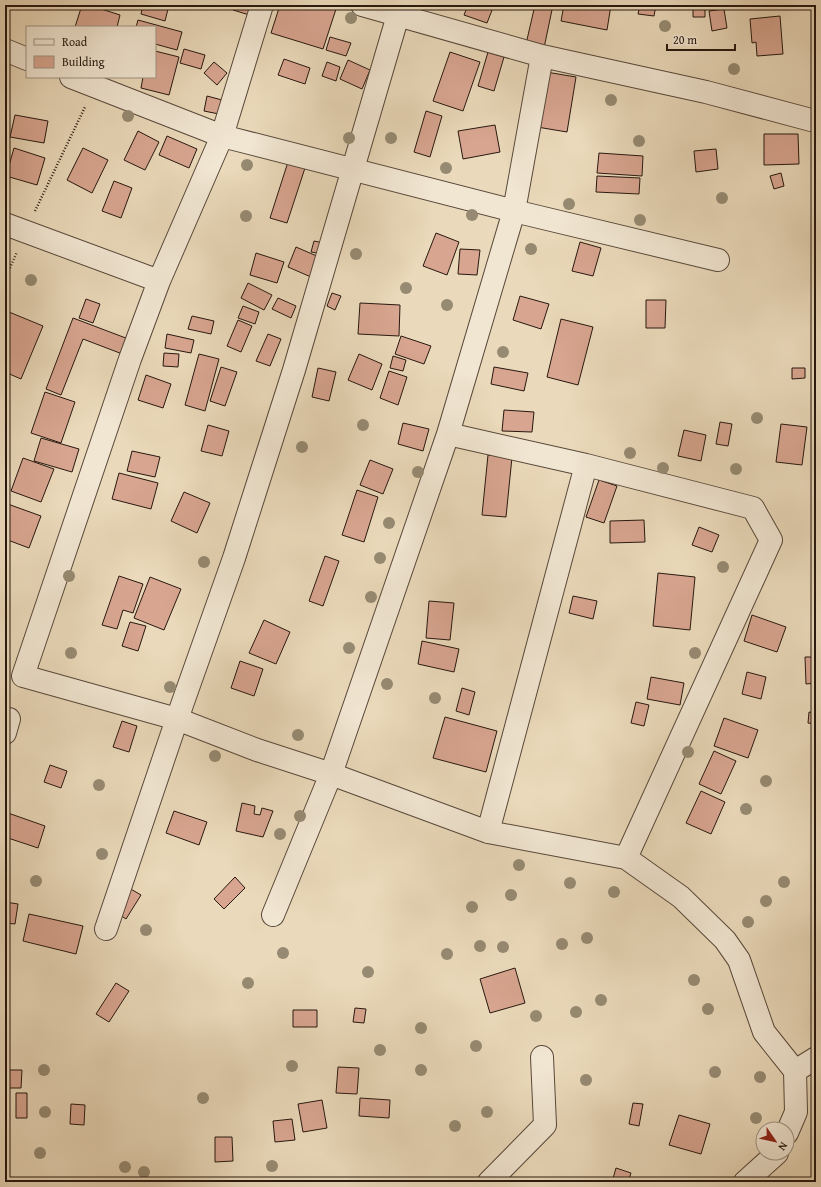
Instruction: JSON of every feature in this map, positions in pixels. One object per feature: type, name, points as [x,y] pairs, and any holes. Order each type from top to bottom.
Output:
[{"type":"street","points":[[262,5],[222,136],[159,281],[130,359],[23,676],[177,718],[257,750],[330,774],[488,832],[626,858],[681,897],[725,940],[739,960],[764,1032],[795,1071],[796,1112],[792,1121]]},
{"type":"street","points":[[362,5],[399,10],[542,56],[706,92],[811,120]]},
{"type":"street","points":[[106,929],[177,718],[234,558],[294,370],[399,10]]},
{"type":"street","points":[[5,50],[26,59]]},
{"type":"street","points":[[273,915],[330,774],[448,434],[514,211],[542,56]]},
{"type":"street","points":[[73,78],[222,136],[514,211],[718,260]]},
{"type":"street","points":[[5,224],[159,281]]},
{"type":"street","points":[[448,434],[586,465],[753,508],[772,540],[626,858]]},
{"type":"street","points":[[488,832],[586,465]]},
{"type":"street","points":[[489,1182],[545,1125],[542,1057]]},
{"type":"street","points":[[795,1071],[816,1058]]},
{"type":"street","points":[[745,1182],[768,1161]]},
{"type":"path","points":[[5,280],[25,231],[94,87]]},
{"type":"building","points":[[20,5],[32,5],[31,8]]},
{"type":"building","points":[[82,5],[89,5],[120,15],[117,26],[75,26]]},
{"type":"building","points":[[143,5],[169,5],[165,21],[141,14]]},
{"type":"building","points":[[234,5],[259,5],[256,17],[233,10]]},
{"type":"building","points":[[280,5],[337,6],[323,49],[271,33]]},
{"type":"building","points":[[468,5],[494,5],[487,23],[464,15]]},
{"type":"building","points":[[535,5],[553,5],[544,48],[526,44]]},
{"type":"building","points":[[564,5],[611,5],[607,30],[561,21]]},
{"type":"building","points":[[640,5],[656,5],[654,16],[638,14]]},
{"type":"building","points":[[693,7],[705,7],[705,17],[693,17]]},
{"type":"building","points":[[724,9],[727,28],[712,31],[709,11]]},
{"type":"building","points":[[780,16],[783,54],[757,56],[756,42],[752,43],[750,19]]},
{"type":"building","points":[[138,20],[182,32],[177,50],[156,44],[156,26],[136,26]]},
{"type":"building","points":[[330,37],[351,43],[346,56],[326,50]]},
{"type":"building","points":[[184,49],[205,55],[201,69],[180,63]]},
{"type":"building","points":[[156,51],[179,57],[169,95],[141,88],[143,78],[156,78]]},
{"type":"building","points":[[450,52],[480,62],[463,111],[433,101]]},
{"type":"building","points":[[488,52],[504,57],[494,91],[478,86]]},
{"type":"building","points":[[284,59],[310,68],[305,84],[278,75]]},
{"type":"building","points":[[348,60],[370,70],[362,89],[340,79]]},
{"type":"building","points":[[214,62],[227,73],[217,85],[204,73]]},
{"type":"building","points":[[327,62],[340,67],[336,81],[322,76]]},
{"type":"building","points":[[546,72],[576,77],[567,132],[537,127]]},
{"type":"building","points":[[207,96],[222,100],[219,114],[204,111]]},
{"type":"building","points":[[426,111],[442,116],[430,157],[414,152]]},
{"type":"building","points":[[15,115],[48,121],[44,143],[10,137]]},
{"type":"building","points":[[495,125],[500,152],[463,159],[458,131]]},
{"type":"building","points":[[138,131],[159,142],[145,170],[124,160]]},
{"type":"building","points":[[764,134],[798,134],[799,164],[764,165]]},
{"type":"building","points":[[167,136],[197,149],[189,168],[159,155]]},
{"type":"building","points":[[14,148],[45,158],[37,185],[6,176]]},
{"type":"building","points":[[83,148],[108,160],[92,193],[67,180]]},
{"type":"building","points":[[716,149],[718,169],[696,172],[694,151]]},
{"type":"building","points":[[599,153],[643,156],[642,176],[597,173]]},
{"type":"building","points":[[288,162],[305,168],[287,223],[270,218]]},
{"type":"building","points":[[781,173],[784,186],[774,189],[770,176]]},
{"type":"building","points":[[597,176],[640,178],[639,194],[596,192]]},
{"type":"building","points":[[114,181],[132,188],[121,218],[102,211]]},
{"type":"building","points":[[436,233],[459,242],[447,275],[423,266]]},
{"type":"building","points":[[314,241],[324,243],[323,254],[311,252]]},
{"type":"building","points":[[580,242],[601,248],[593,276],[572,271]]},
{"type":"building","points":[[296,247],[319,257],[311,277],[288,267]]},
{"type":"building","points":[[460,249],[480,250],[477,275],[458,274]]},
{"type":"building","points":[[256,253],[284,262],[277,283],[250,275]]},
{"type":"building","points":[[248,283],[272,295],[264,310],[241,298]]},
{"type":"building","points":[[332,293],[341,296],[335,310],[327,306]]},
{"type":"building","points":[[520,296],[549,304],[541,329],[513,320]]},
{"type":"building","points":[[278,298],[296,306],[291,318],[272,309]]},
{"type":"building","points":[[86,299],[100,304],[93,323],[79,318]]},
{"type":"building","points":[[646,300],[666,300],[665,328],[646,328]]},
{"type":"building","points":[[360,303],[400,305],[399,336],[358,334]]},
{"type":"building","points":[[243,306],[259,312],[255,324],[238,318]]},
{"type":"building","points":[[9,312],[43,326],[21,379],[5,372],[5,322]]},
{"type":"building","points":[[192,316],[214,321],[211,334],[188,329]]},
{"type":"building","points":[[73,318],[131,340],[125,355],[83,339],[61,395],[46,389]]},
{"type":"building","points":[[561,319],[593,327],[578,385],[547,377]]},
{"type":"building","points":[[238,320],[252,326],[241,352],[227,346]]},
{"type":"building","points":[[167,334],[194,340],[191,353],[165,348]]},
{"type":"building","points":[[268,334],[281,339],[270,366],[256,361]]},
{"type":"building","points":[[401,336],[431,346],[424,364],[395,354]]},
{"type":"building","points":[[164,353],[179,354],[178,367],[163,366]]},
{"type":"building","points":[[199,354],[219,359],[205,411],[185,405]]},
{"type":"building","points":[[359,354],[382,364],[372,390],[348,380]]},
{"type":"building","points":[[393,356],[406,360],[403,371],[390,368]]},
{"type":"building","points":[[221,367],[237,372],[225,406],[210,401]]},
{"type":"building","points":[[494,367],[528,373],[524,391],[491,384]]},
{"type":"building","points":[[318,368],[336,372],[329,401],[312,397]]},
{"type":"building","points":[[792,368],[805,368],[805,378],[792,379]]},
{"type":"building","points":[[389,371],[407,377],[398,405],[380,398]]},
{"type":"building","points":[[146,375],[171,384],[163,408],[138,400]]},
{"type":"building","points":[[45,392],[75,402],[61,443],[31,433]]},
{"type":"building","points":[[504,410],[534,412],[532,432],[502,431]]},
{"type":"building","points":[[720,422],[732,424],[728,446],[716,444]]},
{"type":"building","points":[[403,423],[429,429],[423,451],[398,444]]},
{"type":"building","points":[[781,424],[807,427],[802,465],[776,462]]},
{"type":"building","points":[[208,425],[229,431],[222,456],[201,451]]},
{"type":"building","points":[[684,430],[706,435],[701,461],[678,456]]},
{"type":"building","points":[[41,438],[79,449],[72,472],[34,461]]},
{"type":"building","points":[[132,451],[160,457],[155,477],[127,471]]},
{"type":"building","points":[[488,455],[512,457],[506,517],[482,515]]},
{"type":"building","points":[[23,458],[54,469],[41,502],[11,491]]},
{"type":"building","points":[[370,460],[393,469],[383,494],[360,485]]},
{"type":"building","points":[[119,473],[158,483],[151,509],[112,499]]},
{"type":"building","points":[[599,480],[617,486],[604,523],[586,517]]},
{"type":"building","points":[[357,490],[378,497],[364,542],[342,535]]},
{"type":"building","points":[[184,492],[210,503],[197,533],[171,521]]},
{"type":"building","points":[[5,503],[41,516],[29,548],[5,539]]},
{"type":"building","points":[[644,520],[645,542],[610,543],[610,521]]},
{"type":"building","points":[[699,527],[719,535],[712,552],[692,545]]},
{"type":"building","points":[[325,556],[339,561],[323,606],[309,601]]},
{"type":"building","points":[[658,573],[695,577],[690,630],[653,626]]},
{"type":"building","points":[[119,576],[143,584],[133,613],[123,610],[117,629],[102,625]]},
{"type":"building","points":[[150,577],[181,589],[164,630],[134,618]]},
{"type":"building","points":[[573,596],[597,601],[593,619],[569,613]]},
{"type":"building","points":[[429,601],[454,603],[450,640],[426,638]]},
{"type":"building","points":[[752,615],[786,627],[777,652],[744,641]]},
{"type":"building","points":[[264,620],[290,632],[276,664],[249,653]]},
{"type":"building","points":[[130,622],[146,626],[138,651],[122,646]]},
{"type":"building","points":[[422,641],[459,649],[454,672],[418,664]]},
{"type":"building","points":[[805,657],[816,657],[816,683],[806,684]]},
{"type":"building","points":[[240,661],[263,669],[254,696],[231,688]]},
{"type":"building","points":[[747,672],[766,677],[761,699],[742,694]]},
{"type":"building","points":[[651,677],[684,683],[680,705],[647,699]]},
{"type":"building","points":[[462,688],[475,692],[469,715],[456,711]]},
{"type":"building","points":[[636,702],[649,705],[644,726],[631,723]]},
{"type":"building","points":[[809,712],[816,713],[816,724],[808,723]]},
{"type":"building","points":[[445,717],[497,731],[486,772],[433,758]]},
{"type":"building","points":[[724,718],[758,730],[748,758],[714,746]]},
{"type":"building","points":[[122,721],[137,726],[129,752],[113,747]]},
{"type":"building","points":[[714,751],[736,761],[721,794],[699,784]]},
{"type":"building","points":[[50,765],[67,771],[61,788],[44,782]]},
{"type":"building","points":[[701,791],[725,802],[711,834],[686,823]]},
{"type":"building","points":[[242,803],[255,806],[254,814],[260,815],[262,808],[273,811],[263,837],[236,831]]},
{"type":"building","points":[[174,811],[207,822],[199,845],[166,833]]},
{"type":"building","points":[[8,813],[45,826],[38,848],[5,837],[5,822]]},
{"type":"building","points":[[235,877],[245,888],[224,909],[214,899]]},
{"type":"building","points":[[129,888],[141,895],[126,919],[114,911]]},
{"type":"building","points":[[5,902],[18,904],[15,924],[5,923]]},
{"type":"building","points":[[29,914],[83,926],[76,954],[23,941]]},
{"type":"building","points":[[515,968],[525,1003],[490,1013],[480,979]]},
{"type":"building","points":[[116,983],[129,991],[109,1022],[96,1014]]},
{"type":"building","points":[[355,1008],[366,1009],[364,1023],[353,1022]]},
{"type":"building","points":[[293,1010],[317,1010],[317,1027],[293,1027]]},
{"type":"building","points":[[338,1067],[359,1068],[357,1094],[336,1093]]},
{"type":"building","points":[[5,1070],[22,1070],[21,1088],[5,1088]]},
{"type":"building","points":[[16,1093],[27,1093],[27,1118],[16,1118]]},
{"type":"building","points":[[360,1098],[390,1100],[389,1118],[359,1116]]},
{"type":"building","points":[[322,1100],[327,1128],[303,1132],[298,1104]]},
{"type":"building","points":[[633,1103],[643,1104],[639,1126],[629,1124]]},
{"type":"building","points":[[71,1104],[85,1105],[84,1125],[70,1124]]},
{"type":"building","points":[[6,1112],[6,1144],[5,1144]]},
{"type":"building","points":[[679,1115],[710,1124],[701,1154],[669,1145]]},
{"type":"building","points":[[292,1119],[295,1140],[275,1142],[273,1121]]},
{"type":"building","points":[[215,1137],[232,1137],[233,1161],[215,1162]]},
{"type":"building","points":[[616,1168],[631,1173],[628,1182],[612,1182]]}]
